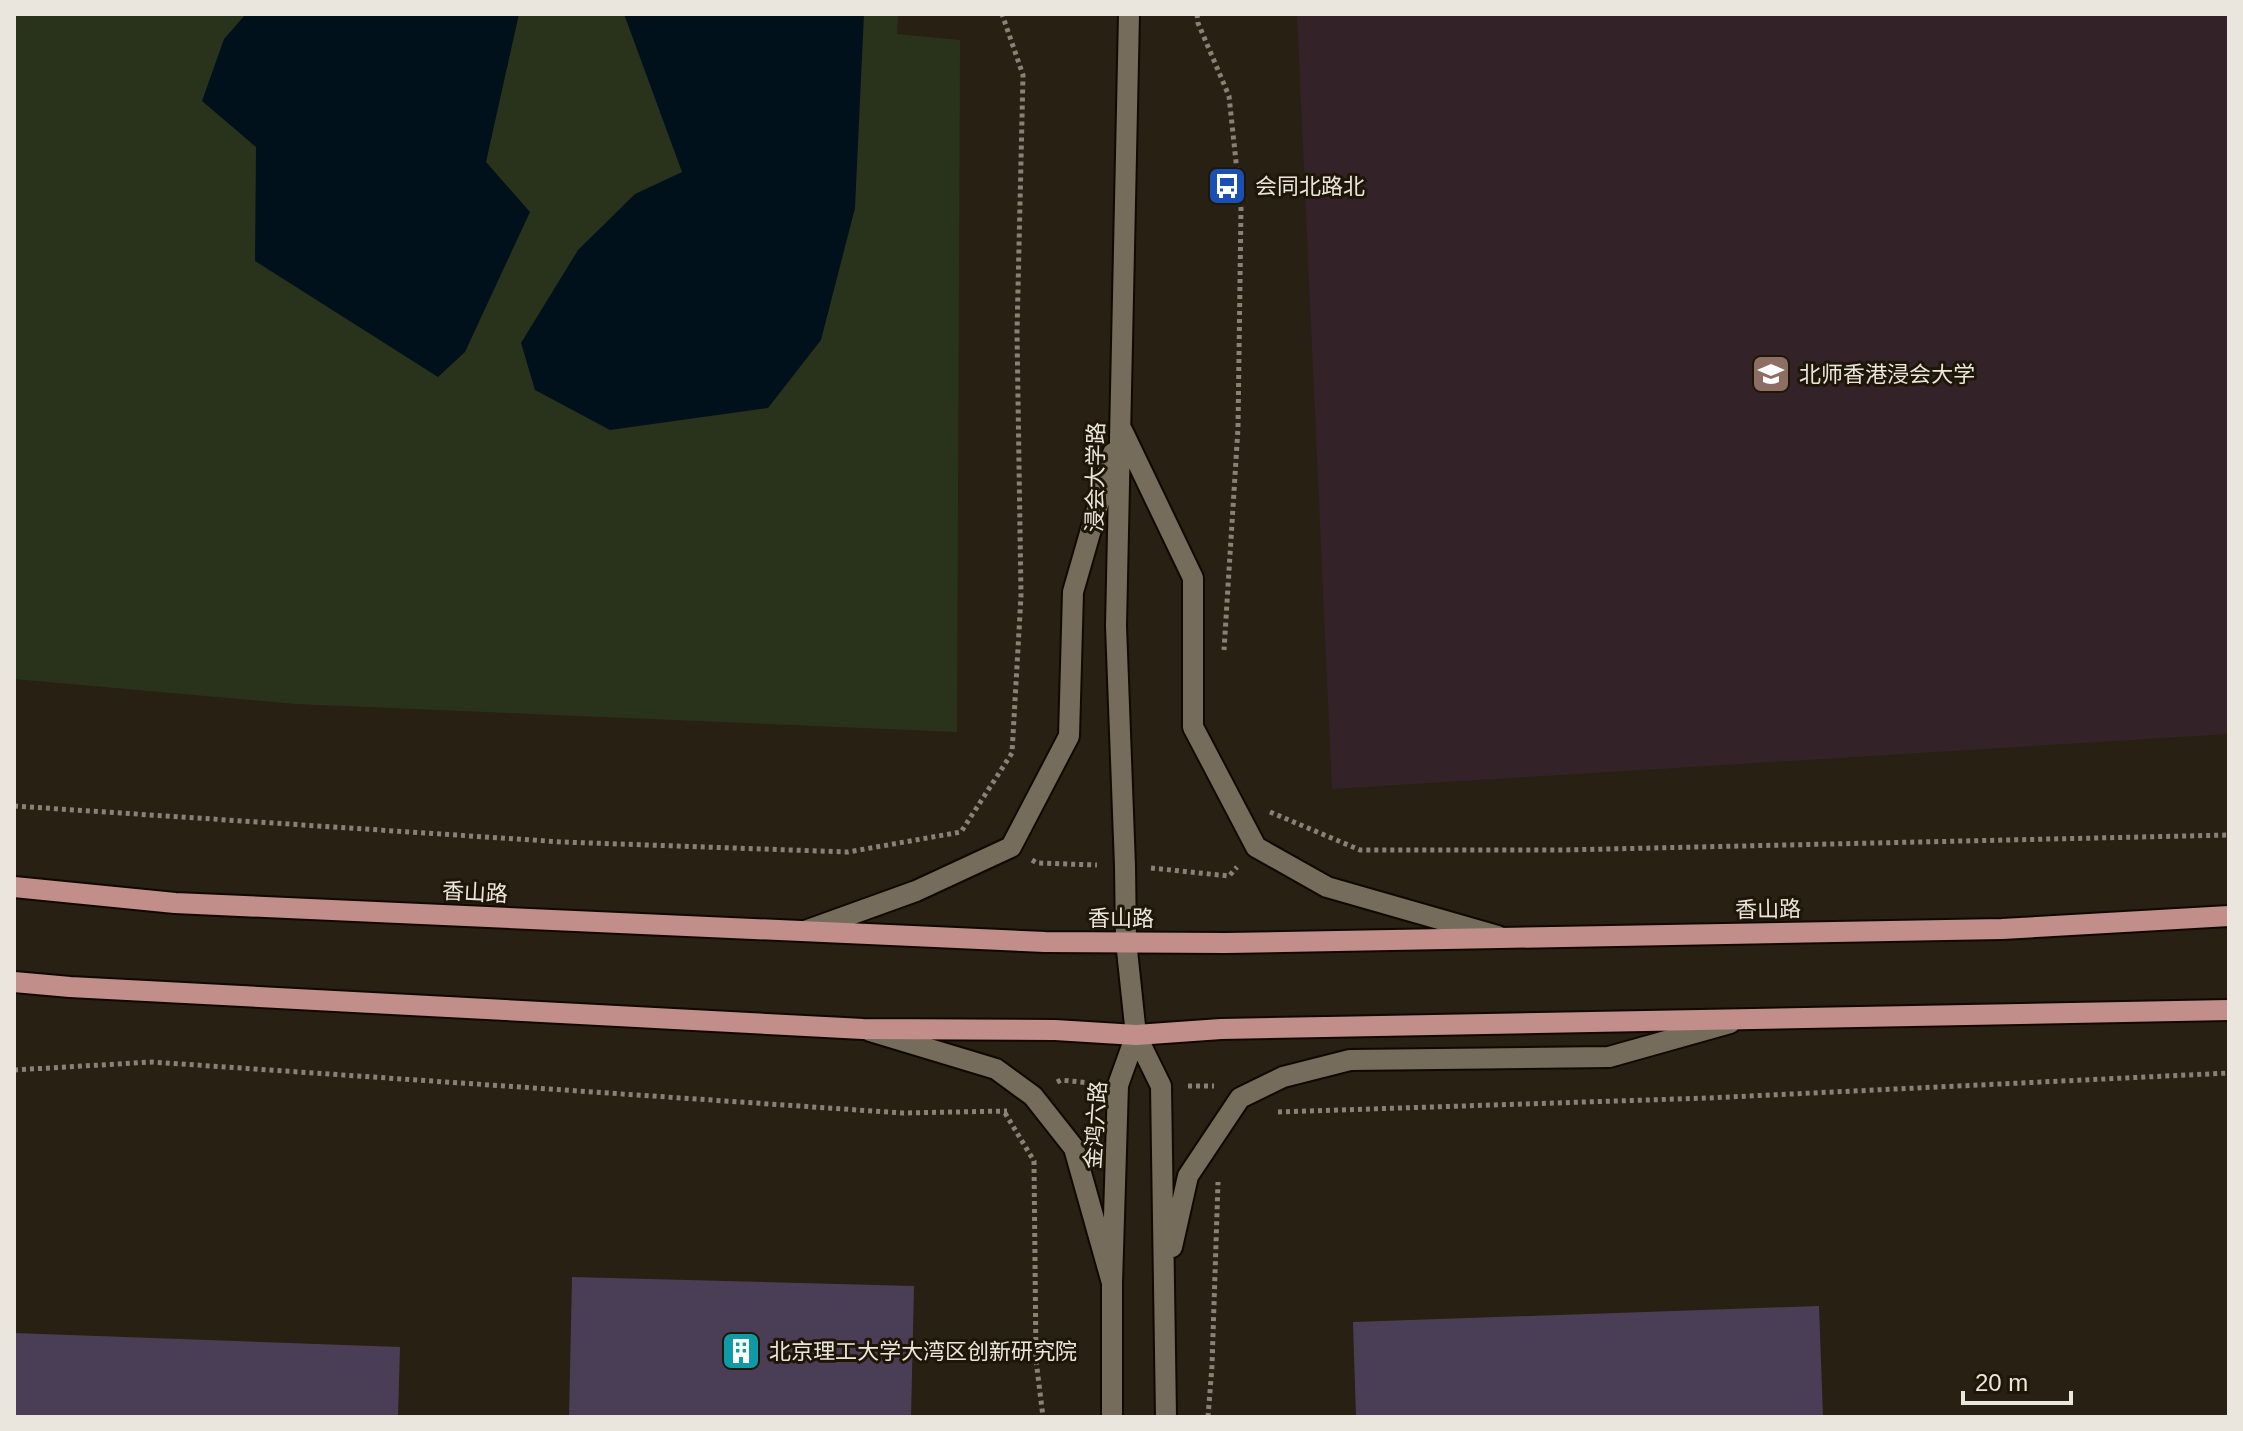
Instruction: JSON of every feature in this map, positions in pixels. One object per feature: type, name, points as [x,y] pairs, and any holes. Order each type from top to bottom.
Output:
[{"type":"main road","name":"香山路","points":[[14,887],[175,903],[1045,942],[1226,943],[2002,929],[2229,916]]},
{"type":"main road","points":[[14,982],[863,1029],[1055,1030],[1136,1035],[1221,1029],[2229,1010]]},
{"type":"street","name":"浸会大学路","points":[[1129,14],[1116,626],[1126,941],[1136,1035]]},
{"type":"street","points":[[803,931],[916,891],[1011,847],[1069,736],[1073,592],[1120,426]]},
{"type":"street","points":[[1120,426],[1193,578],[1193,727],[1256,847],[1327,887],[1506,938]]},
{"type":"street","points":[[1164,1282],[1188,1176],[1240,1098],[1283,1077],[1350,1060],[1609,1057],[1738,1020]]},
{"type":"street","points":[[863,1029],[996,1069],[1033,1096],[1074,1148],[1112,1283]]},
{"type":"street","points":[[1136,1035],[1161,1086],[1166,1417]]},
{"type":"street","name":"金鸿六路","points":[[1112,1417],[1112,1283],[1118,1085],[1136,1035]]},
{"type":"path","points":[[14,806],[562,842],[848,852],[961,832],[1012,753],[1021,596],[1017,332],[1023,75],[1002,14]]},
{"type":"path","points":[[1197,14],[1229,96],[1241,209],[1238,428],[1224,651]]},
{"type":"path","points":[[969,820],[1037,863],[1125,866],[1229,876],[1256,847],[1270,812],[1360,850],[1564,850],[2229,835]]},
{"type":"path","points":[[14,1070],[152,1062],[902,1113],[1004,1112],[1061,1080],[1118,1085]]},
{"type":"path","points":[[1161,1086],[1216,1086],[1270,1113],[1724,1097],[2229,1073]]},
{"type":"path","points":[[1004,1112],[1034,1161],[1036,1360],[1043,1417]]},
{"type":"path","points":[[1208,1417],[1219,1170]]},
{"type":"shaded area","name":"北师香港浸会大学","points":[[1297,14],[2229,14],[2229,734],[1332,789]]},
{"type":"green space","points":[[14,14],[898,14],[897,34],[960,40],[957,732],[296,704],[14,679]]},
{"type":"water","points":[[246,14],[519,14],[486,162],[530,212],[465,352],[438,377],[255,261],[256,147],[202,101],[224,39]]},
{"type":"water","points":[[624,14],[864,14],[855,208],[821,340],[768,408],[610,430],[535,390],[521,343],[578,250],[635,194],[682,172]]},
{"type":"building","name":"北京理工大学大湾区创新研究院","points":[[572,1277],[914,1286],[911,1417],[569,1417]]},
{"type":"building","points":[[1819,1306],[1823,1417],[1356,1417],[1353,1322]]},
{"type":"building","points":[[14,1333],[400,1347],[398,1417],[14,1417]]},
{"type":"place","name":"会同北路北","points":[[1227,186]]},
{"type":"place","name":"北师香港浸会大学","points":[[1771,374]]},
{"type":"place","name":"北京理工大学大湾区创新研究院","points":[[741,1351]]}]
